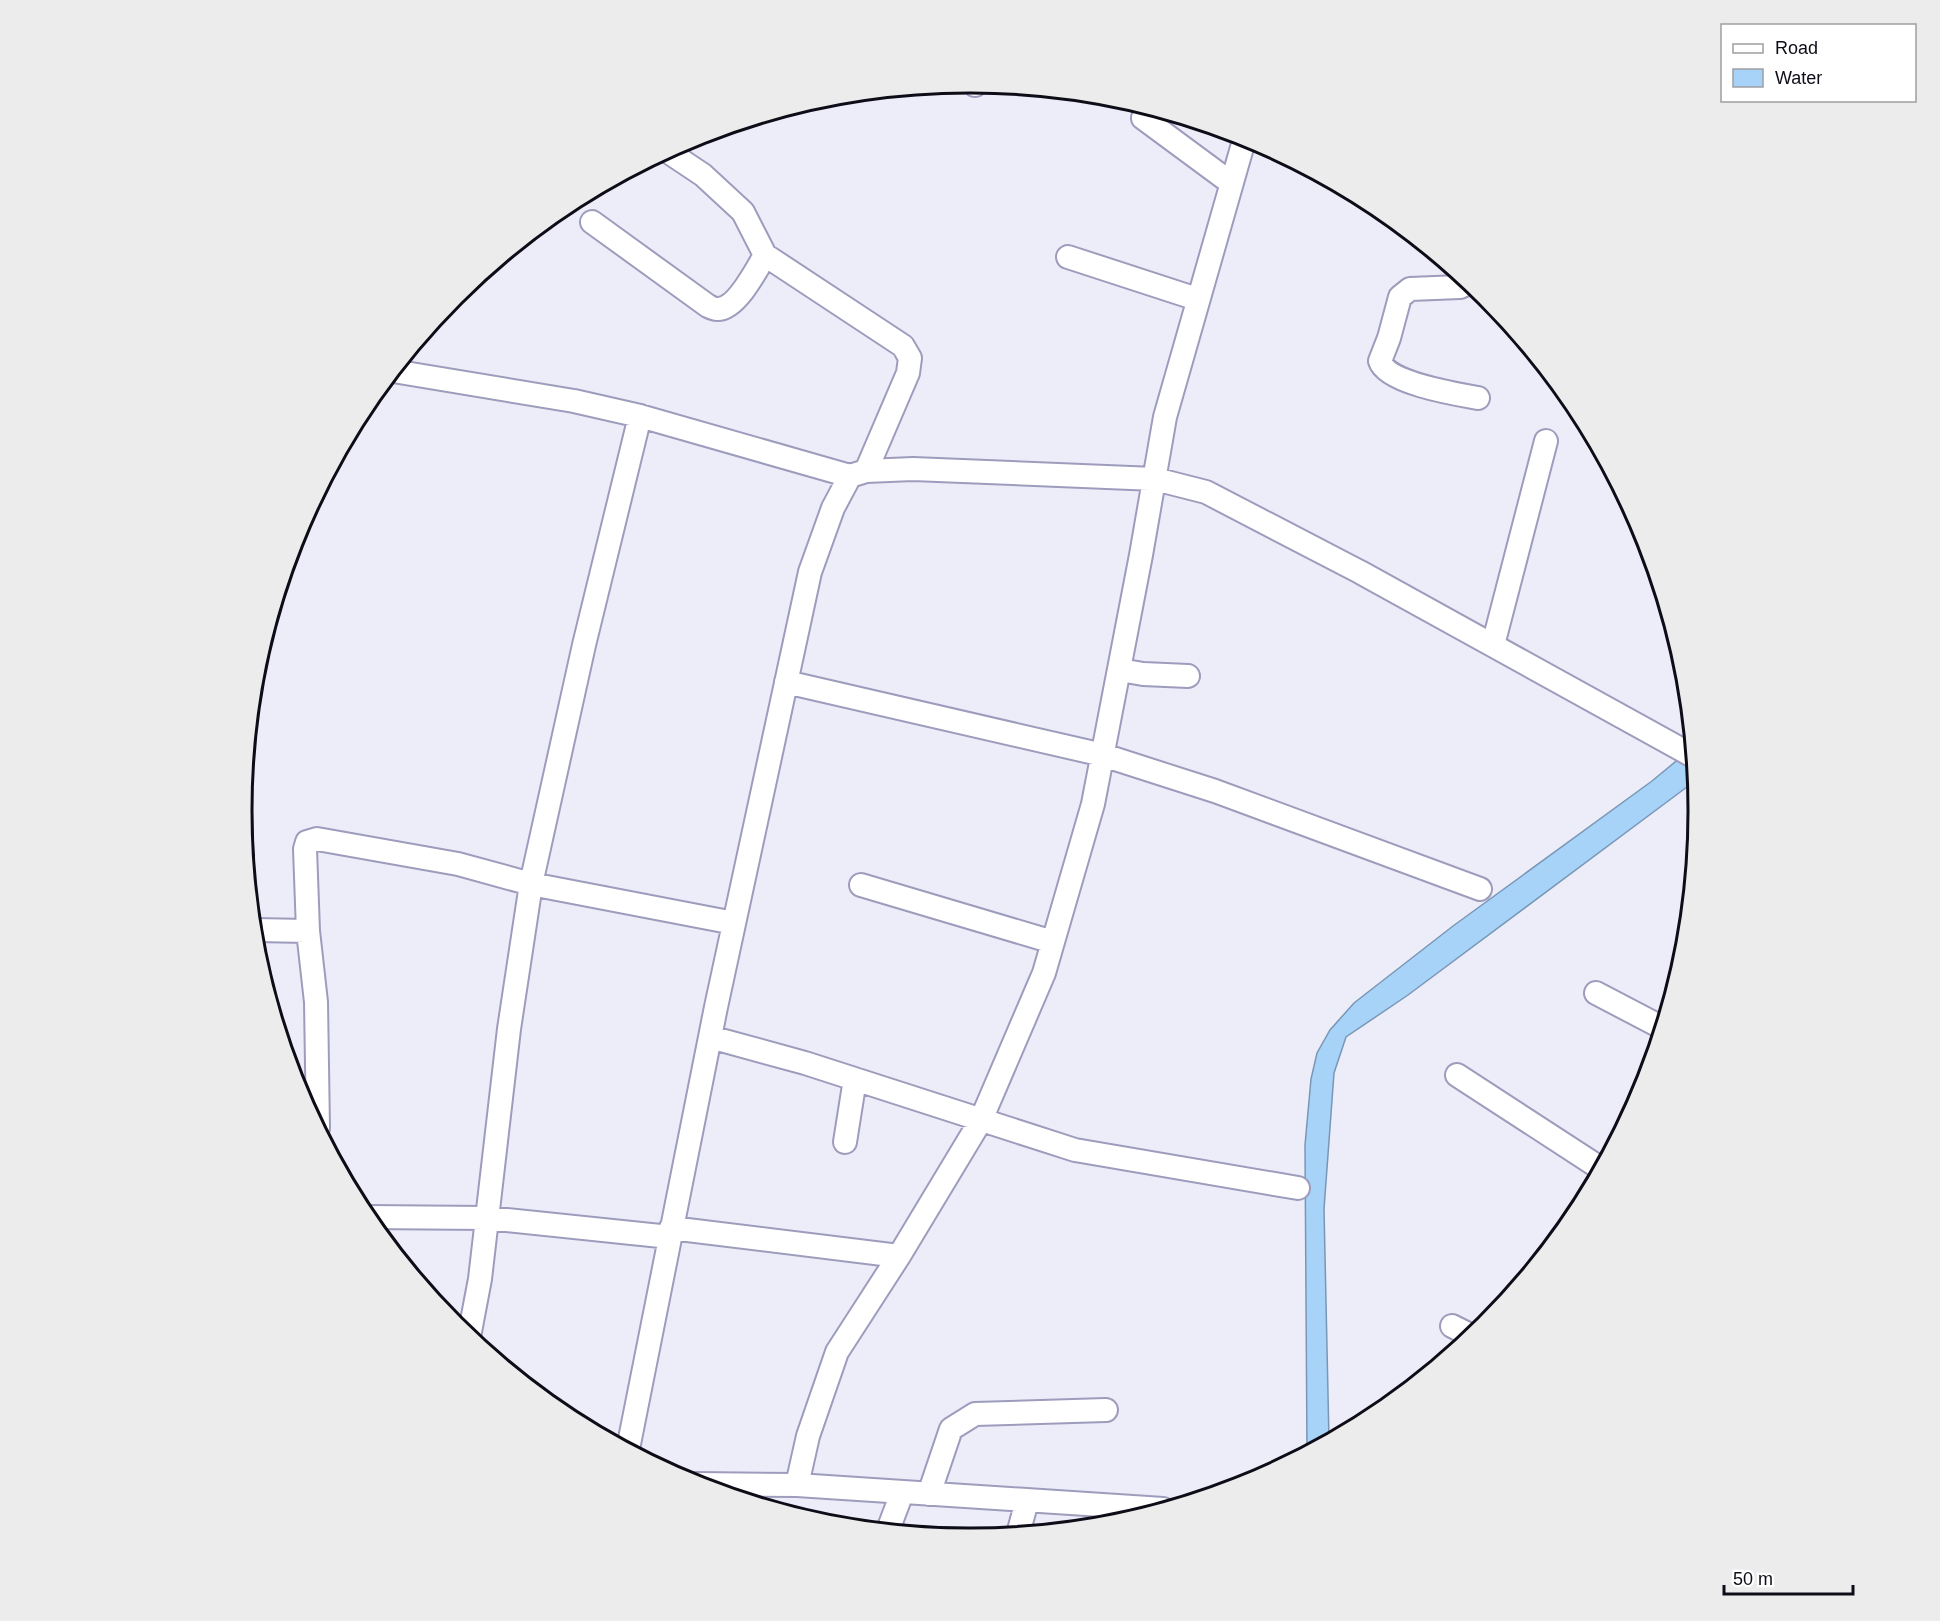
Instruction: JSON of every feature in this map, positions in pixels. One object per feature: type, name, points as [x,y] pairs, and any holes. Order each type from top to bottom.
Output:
[{"type":"street","points":[[1143,118],[1231,183]]},
{"type":"street","points":[[797,1485],[808,1436],[837,1352],[899,1256],[981,1120],[1044,974],[1093,804],[1120,670],[1165,417],[1242,147]]},
{"type":"street","points":[[629,1442],[710,1037],[810,572],[833,508],[858,474],[908,373],[910,358],[903,346],[765,255],[743,212],[703,175],[676,157]]},
{"type":"street","points":[[592,222],[708,306],[716,309],[724,308],[742,292],[765,255]]},
{"type":"street","points":[[1068,257],[1197,299]]},
{"type":"street","points":[[1460,287],[1410,289],[1404,292],[1400,297],[1380,361],[1388,373],[1434,390],[1478,398]]},
{"type":"street","points":[[402,372],[574,401],[640,416],[858,474],[913,470],[1155,479],[1206,492],[1360,572],[1685,752]]},
{"type":"street","points":[[471,1326],[480,1279],[509,1029],[531,885],[584,645],[640,416]]},
{"type":"street","points":[[1493,645],[1546,441]]},
{"type":"street","points":[[1120,670],[1143,675],[1188,676]]},
{"type":"street","points":[[786,682],[1103,755],[1215,791],[1480,889]]},
{"type":"street","points":[[318,1109],[316,1002],[308,931],[305,849],[307,842],[317,839],[458,864],[531,885],[734,922]]},
{"type":"street","points":[[861,885],[1053,942]]},
{"type":"street","points":[[263,930],[308,931]]},
{"type":"street","points":[[1596,993],[1654,1024]]},
{"type":"street","points":[[710,1037],[805,1063],[1075,1150],[1298,1188]]},
{"type":"street","points":[[1457,1075],[1594,1164]]},
{"type":"street","points":[[845,1142],[855,1079]]},
{"type":"street","points":[[379,1217],[487,1218],[670,1232],[899,1256]]},
{"type":"street","points":[[929,1494],[951,1429],[975,1414],[1106,1410]]},
{"type":"street","points":[[724,1484],[797,1485],[1027,1501],[1100,1516]]},
{"type":"street","points":[[890,1523],[902,1492]]},
{"type":"street","points":[[1020,1526],[1027,1501]]},
{"type":"water","points":[[1685,754],[1687,787],[1408,995],[1346,1037],[1334,1073],[1324,1209],[1329,1432],[1307,1444],[1305,1145],[1311,1079],[1317,1053],[1330,1030],[1354,1003],[1453,926],[1652,781]]}]
